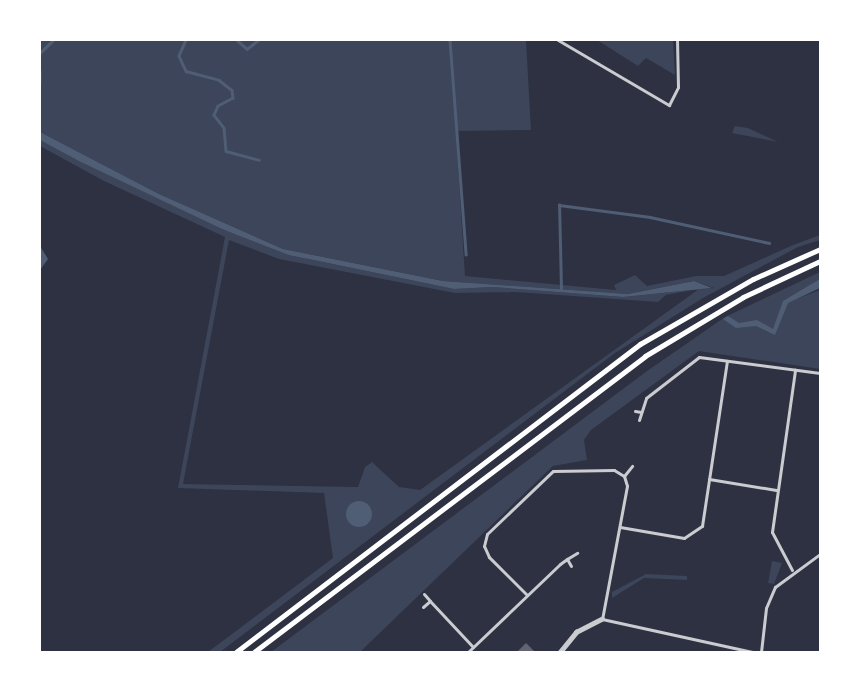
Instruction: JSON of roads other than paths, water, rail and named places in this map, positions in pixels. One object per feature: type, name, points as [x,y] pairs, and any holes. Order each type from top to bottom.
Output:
[{"type":"main road","points":[[236,652],[640,344],[753,279],[820,249]]},
{"type":"main road","points":[[254,652],[645,356],[743,297],[820,261]]},
{"type":"street","points":[[558,40],[669,105],[678,87],[677,40]]},
{"type":"street","points":[[639,420],[646,398],[700,357],[820,373]]},
{"type":"street","points":[[620,527],[664,536],[690,535],[702,526],[727,361]]},
{"type":"street","points":[[792,570],[772,532],[776,490],[795,370]]},
{"type":"street","points":[[635,411],[641,412]]},
{"type":"street","points":[[624,476],[632,466]]},
{"type":"street","points":[[527,595],[489,557],[487,534],[553,471],[581,468],[614,470],[624,476],[627,486],[602,619]]},
{"type":"street","points":[[709,479],[776,490]]},
{"type":"street","points":[[468,652],[567,559],[577,554]]},
{"type":"street","points":[[761,652],[770,596],[792,570],[820,554]]},
{"type":"street","points":[[567,559],[571,566]]},
{"type":"street","points":[[424,594],[473,647]]},
{"type":"street","points":[[423,607],[430,601]]},
{"type":"street","points":[[560,652],[576,632],[602,619],[752,652]]},
{"type":"waterway","points":[[40,53],[53,40]]},
{"type":"waterway","points":[[186,40],[179,56],[186,71],[219,80],[232,90],[233,98],[218,106],[214,115],[224,128],[226,151],[259,160]]},
{"type":"waterway","points":[[237,40],[247,49],[258,40]]},
{"type":"waterway","points":[[450,40],[466,254]]},
{"type":"waterway","points":[[40,71],[40,82]]},
{"type":"waterway","points":[[561,290],[559,205],[650,217],[769,243]]}]
